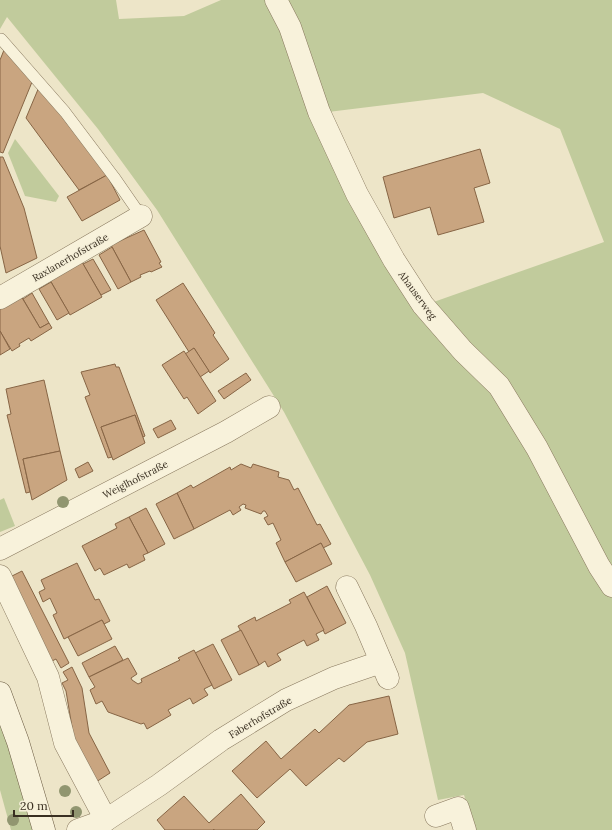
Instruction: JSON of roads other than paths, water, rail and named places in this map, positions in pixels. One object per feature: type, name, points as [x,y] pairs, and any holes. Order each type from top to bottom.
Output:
[{"type":"street","name":"Ahauserweg","points":[[276,0],[290,27],[319,112],[357,194],[394,260],[423,305],[463,351],[499,386],[537,448],[598,566],[612,586]]},
{"type":"street","name":"Raxlanerhofstraße","points":[[0,298],[141,216]]},
{"type":"street","name":"Weiglhofstraße","points":[[0,549],[226,432],[269,407]]},
{"type":"street","points":[[0,576],[48,677],[65,743],[92,826]]},
{"type":"street","name":"Faberhofstraße","points":[[92,826],[159,785],[221,740],[286,700],[334,678],[385,670],[347,587]]},
{"type":"street","points":[[0,693],[18,742],[44,830]]},
{"type":"street","points":[[436,816],[458,808],[465,830]]},
{"type":"lane","points":[[1,39],[65,112],[114,177],[141,216]]}]
